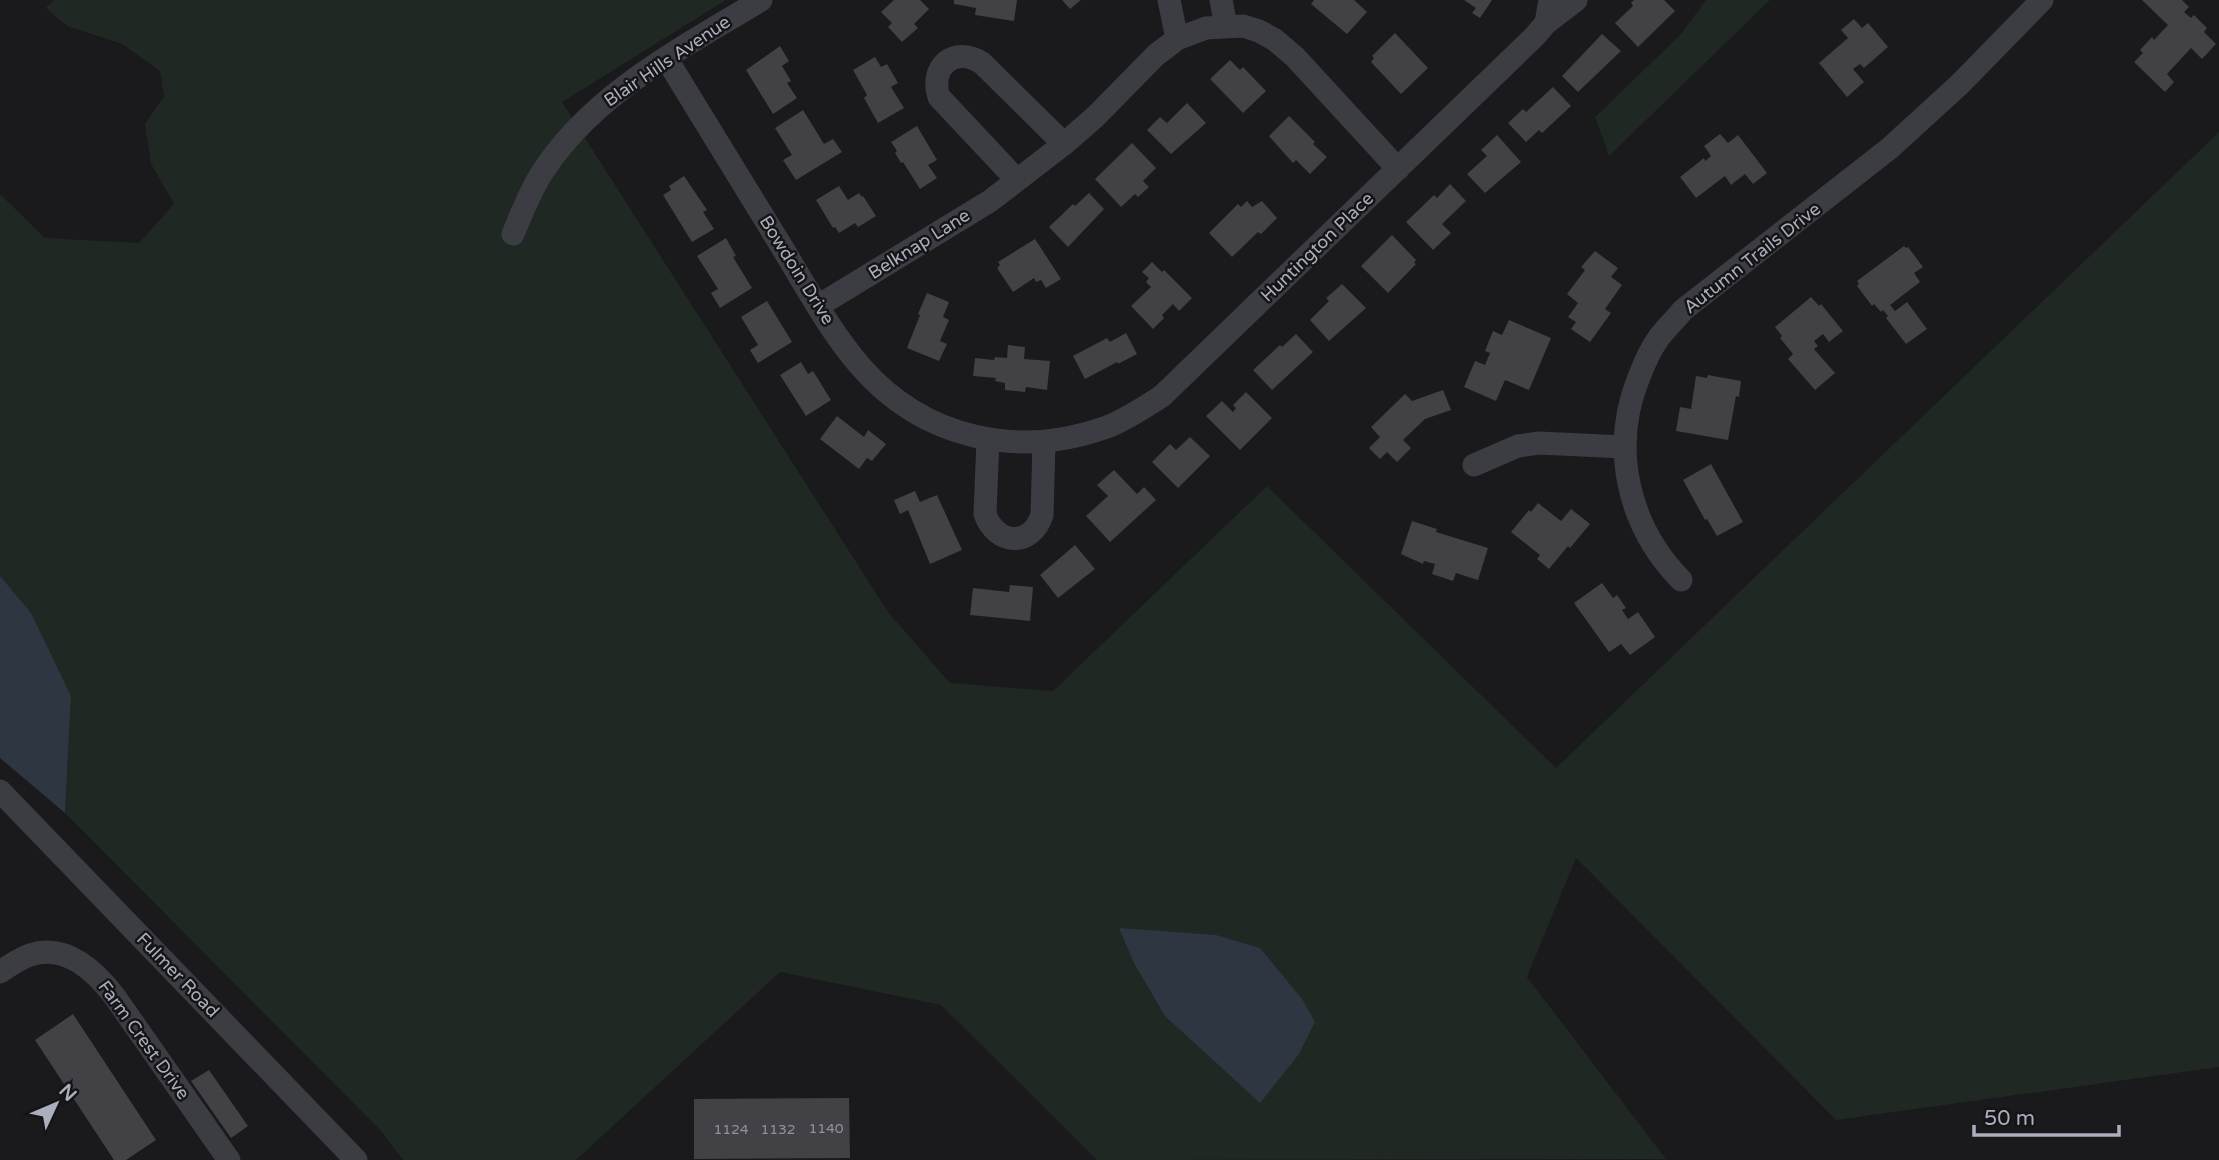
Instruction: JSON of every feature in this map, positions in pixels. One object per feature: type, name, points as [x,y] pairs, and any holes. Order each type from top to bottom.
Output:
[{"type":"street","name":"Blair Hills Avenue","points":[[513,234],[539,177],[578,127],[613,96],[666,58],[761,0]]},
{"type":"street","points":[[1169,0],[1177,39]]},
{"type":"street","points":[[1221,0],[1226,26]]},
{"type":"street","points":[[1546,23],[1550,0]]},
{"type":"street","name":"Huntington Place","points":[[980,437],[1044,443],[1083,435],[1110,426],[1162,396],[1546,23],[1576,0]]},
{"type":"street","name":"Autumn Trails Drive","points":[[1681,580],[1665,564],[1648,538],[1627,477],[1624,447],[1631,395],[1657,340],[1683,310],[1890,148],[1960,84],[2042,0]]},
{"type":"street","name":"Belknap Lane","points":[[818,306],[990,201],[1095,117],[1156,55],[1177,39],[1199,30],[1244,26],[1275,40],[1295,57],[1398,169]]},
{"type":"street","points":[[1017,180],[939,97],[937,76],[946,62],[967,56],[982,63],[1064,144]]},
{"type":"street","name":"Bowdoin Drive","points":[[666,58],[818,306],[861,368],[884,390],[924,418],[980,437]]},
{"type":"street","points":[[980,437],[985,514],[988,525],[1006,538],[1028,535],[1040,522],[1044,443]]},
{"type":"street","points":[[1474,465],[1518,446],[1539,443],[1624,447]]},
{"type":"street","name":"Fulmer Road","points":[[0,791],[356,1160]]},
{"type":"street","name":"Farm Crest Drive","points":[[0,972],[30,955],[49,953],[67,956],[83,963],[100,977],[115,997],[229,1160]]},
{"type":"shaded area","points":[[54,0],[726,0],[562,102],[888,612],[950,683],[1053,691],[1267,486],[1556,768],[2219,132],[2219,1067],[1836,1120],[1576,858],[1527,977],[1666,1159],[1097,1160],[941,1005],[780,972],[576,1160],[403,1160],[382,1132],[65,813],[71,696],[0,576],[0,194],[45,238],[139,243],[174,204],[151,164],[145,124],[164,96],[160,71],[122,44],[67,26],[46,8]]},
{"type":"shaded area","points":[[1706,0],[1770,0],[1609,156],[1595,117],[1681,34]]},
{"type":"shaded area","points":[[0,576],[31,613],[71,696],[65,813],[0,758]]},
{"type":"shaded area","points":[[1119,928],[1216,935],[1260,948],[1302,999],[1315,1022],[1299,1054],[1260,1103],[1165,1016],[1134,963]]},
{"type":"building","points":[[894,0],[920,0],[929,9],[914,24],[918,28],[902,42],[888,27],[892,23],[881,12]]},
{"type":"building","points":[[954,0],[1017,0],[1014,21],[975,15],[976,8],[954,4]]},
{"type":"building","points":[[1062,0],[1081,0],[1070,9]]},
{"type":"building","points":[[1314,0],[1354,0],[1367,12],[1347,34],[1311,4]]},
{"type":"building","points":[[1464,0],[1492,0],[1480,18],[1472,13],[1476,8]]},
{"type":"building","points":[[1634,0],[1664,0],[1675,11],[1638,47],[1615,23],[1633,6],[1631,3]]},
{"type":"building","points":[[2142,0],[2182,0],[2189,7],[2184,12],[2191,18],[2194,15],[2207,28],[2204,32],[2216,44],[2202,59],[2191,48],[2167,74],[2174,82],[2165,92],[2134,62],[2143,53],[2140,50],[2168,25]]},
{"type":"building","points":[[1854,19],[1862,28],[1868,23],[1888,47],[1864,68],[1860,64],[1853,69],[1864,82],[1847,97],[1819,63],[1848,38],[1841,30]]},
{"type":"building","points":[[1395,33],[1428,68],[1401,94],[1371,62],[1374,58],[1372,56]]},
{"type":"building","points":[[1602,34],[1621,51],[1578,92],[1562,76]]},
{"type":"building","points":[[780,46],[789,61],[782,66],[791,81],[787,83],[797,98],[773,114],[746,70]]},
{"type":"building","points":[[875,57],[881,67],[887,64],[898,83],[891,87],[904,108],[878,123],[853,70]]},
{"type":"building","points":[[1230,60],[1240,70],[1243,67],[1266,91],[1243,113],[1210,79]]},
{"type":"building","points":[[1553,87],[1571,106],[1542,133],[1539,130],[1526,142],[1508,123],[1523,109],[1526,112]]},
{"type":"building","points":[[1187,103],[1206,123],[1171,154],[1147,130],[1160,117],[1167,123]]},
{"type":"building","points":[[803,110],[824,144],[833,139],[842,152],[796,180],[783,160],[792,155],[775,128]]},
{"type":"building","points":[[1289,116],[1327,157],[1310,174],[1296,160],[1293,163],[1269,136]]},
{"type":"building","points":[[917,126],[937,160],[928,165],[937,178],[920,189],[903,162],[901,163],[891,142]]},
{"type":"building","points":[[1720,134],[1728,143],[1738,135],[1767,173],[1753,184],[1745,174],[1731,185],[1725,176],[1696,198],[1680,177],[1704,158],[1705,161],[1711,156],[1704,146]]},
{"type":"building","points":[[1497,135],[1521,162],[1485,193],[1467,174],[1487,156],[1481,150]]},
{"type":"building","points":[[1132,143],[1156,168],[1143,181],[1149,187],[1138,197],[1135,194],[1121,207],[1095,179]]},
{"type":"building","points":[[684,176],[707,210],[703,212],[714,229],[692,242],[663,195],[671,190],[669,186]]},
{"type":"building","points":[[1450,184],[1466,201],[1442,224],[1451,233],[1433,250],[1406,222],[1434,195],[1437,198]]},
{"type":"building","points":[[839,186],[848,200],[859,193],[863,196],[876,216],[858,227],[855,223],[839,233],[816,200]]},
{"type":"building","points":[[1089,193],[1104,209],[1068,247],[1049,227]]},
{"type":"building","points":[[1247,201],[1252,207],[1262,201],[1277,218],[1232,257],[1209,233],[1238,204],[1241,207]]},
{"type":"building","points":[[1392,235],[1416,260],[1416,264],[1388,293],[1361,266]]},
{"type":"building","points":[[726,238],[736,256],[733,257],[752,288],[720,308],[711,293],[718,289],[697,256]]},
{"type":"building","points":[[1035,239],[1061,279],[1046,288],[1041,280],[1036,282],[1034,278],[1013,292],[997,268],[1000,265],[998,262]]},
{"type":"building","points":[[1904,246],[1908,247],[1923,267],[1914,273],[1920,282],[1890,305],[1895,311],[1907,302],[1927,329],[1906,344],[1883,310],[1881,312],[1874,304],[1872,306],[1857,286],[1857,281]]},
{"type":"building","points":[[1595,251],[1618,268],[1611,277],[1622,285],[1605,309],[1611,313],[1590,342],[1571,329],[1576,322],[1568,317],[1578,303],[1567,294],[1585,270],[1581,267]]},
{"type":"building","points":[[1152,262],[1192,298],[1179,311],[1173,304],[1153,329],[1131,306],[1151,287],[1146,282],[1149,278],[1142,272]]},
{"type":"building","points":[[1342,284],[1366,308],[1329,341],[1310,320],[1329,301],[1326,298]]},
{"type":"building","points":[[927,293],[949,302],[943,317],[949,320],[940,341],[947,344],[939,361],[907,348]]},
{"type":"building","points":[[1811,297],[1819,306],[1821,304],[1843,331],[1829,342],[1823,334],[1814,341],[1818,346],[1814,349],[1835,373],[1815,390],[1788,359],[1793,354],[1775,327]]},
{"type":"building","points":[[767,301],[792,342],[758,363],[750,350],[758,345],[741,317]]},
{"type":"building","points":[[1509,320],[1551,338],[1529,390],[1505,380],[1496,401],[1464,387],[1475,361],[1485,365],[1490,353],[1485,351],[1493,331],[1502,335]]},
{"type":"building","points":[[1126,333],[1137,354],[1085,379],[1073,356],[1107,338],[1110,342]]},
{"type":"building","points":[[1296,334],[1313,352],[1272,390],[1253,370]]},
{"type":"building","points":[[1008,345],[1025,347],[1024,359],[1050,361],[1047,390],[1026,387],[1025,392],[1005,390],[1005,383],[995,381],[996,378],[973,376],[975,358],[1007,358]]},
{"type":"building","points":[[801,362],[808,374],[813,371],[831,400],[806,416],[780,375]]},
{"type":"building","points":[[1708,375],[1741,381],[1728,440],[1676,431],[1680,407],[1691,409],[1696,376],[1707,378]]},
{"type":"building","points":[[1443,390],[1451,410],[1425,419],[1403,440],[1411,448],[1397,462],[1387,452],[1380,459],[1369,448],[1380,437],[1371,427],[1405,394],[1412,401]]},
{"type":"building","points":[[1246,392],[1272,418],[1240,450],[1206,416],[1222,401],[1233,412],[1236,408],[1233,405]]},
{"type":"building","points":[[837,416],[864,437],[868,430],[886,444],[872,461],[867,458],[859,469],[820,439]]},
{"type":"building","points":[[1190,437],[1210,456],[1178,488],[1152,462],[1170,444],[1176,450]]},
{"type":"building","points":[[1711,464],[1743,522],[1717,536],[1683,480]]},
{"type":"building","points":[[1114,470],[1137,494],[1144,487],[1156,500],[1110,542],[1086,516],[1108,496],[1097,485]]},
{"type":"building","points":[[915,491],[920,502],[937,495],[962,550],[930,564],[908,510],[900,514],[894,500]]},
{"type":"building","points":[[1538,503],[1561,521],[1571,509],[1590,524],[1549,569],[1537,559],[1540,555],[1511,532]]},
{"type":"building","points":[[1412,521],[1437,529],[1436,532],[1488,548],[1478,580],[1456,573],[1453,581],[1432,574],[1435,564],[1424,561],[1423,564],[1401,554]]},
{"type":"building","points":[[1075,545],[1095,569],[1058,598],[1040,575]]},
{"type":"building","points":[[1602,583],[1613,598],[1617,595],[1626,608],[1622,610],[1628,619],[1638,612],[1655,637],[1630,655],[1621,644],[1609,652],[1574,603]]},
{"type":"building","points":[[1010,585],[1033,587],[1030,621],[970,615],[973,588],[1009,592]]},
{"type":"building","points":[[73,1014],[156,1140],[126,1160],[114,1160],[35,1040]]},
{"type":"building","points":[[209,1070],[248,1126],[231,1138],[191,1081]]},
{"type":"building","points":[[849,1098],[850,1158],[694,1159],[694,1099]]}]
